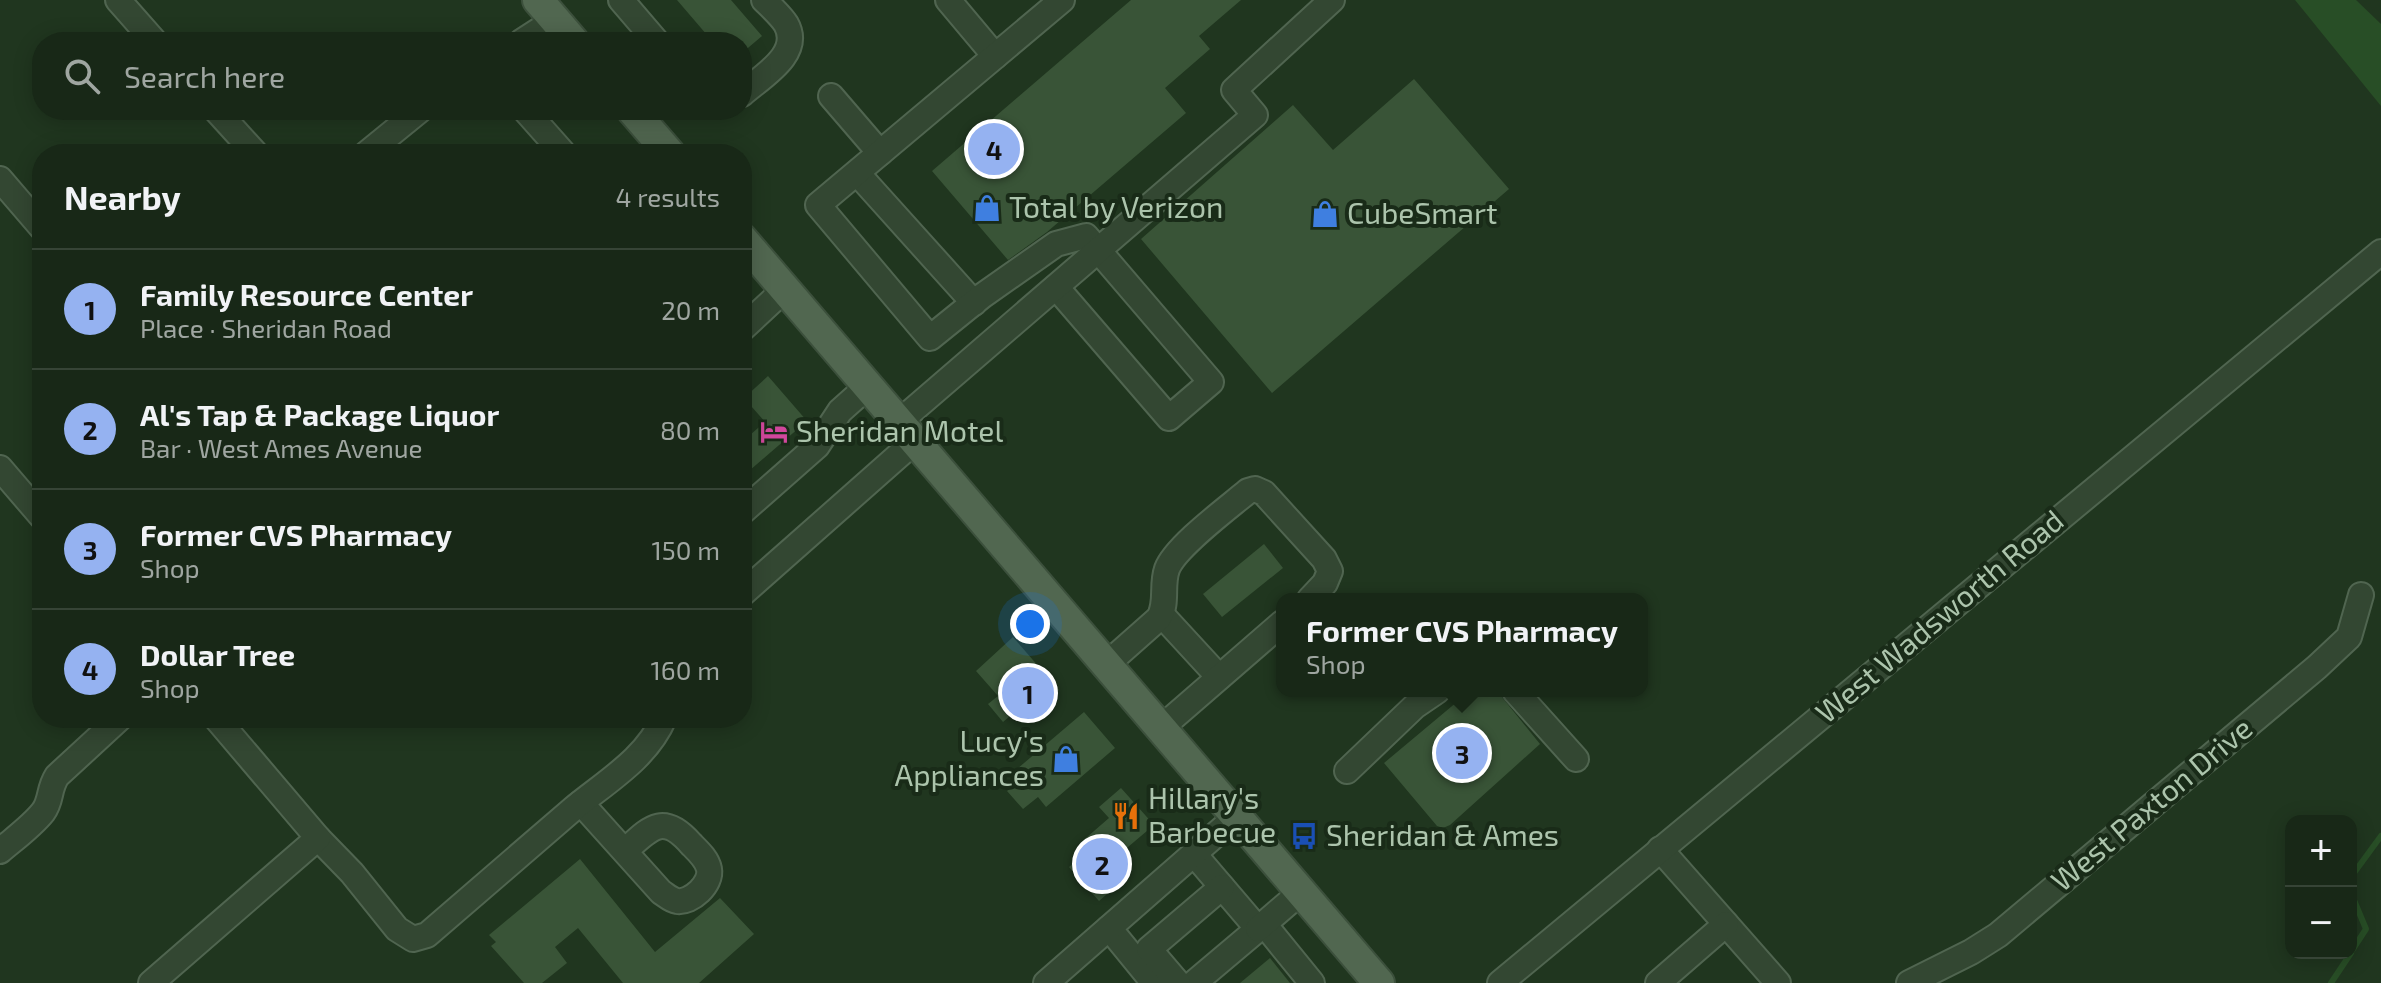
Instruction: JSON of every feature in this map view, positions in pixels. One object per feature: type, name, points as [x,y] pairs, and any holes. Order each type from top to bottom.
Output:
[{"type":"main road","points":[[641,120],[661,144]]},
{"type":"main road","points":[[752,254],[1379,983]]},
{"type":"street","points":[[118,0],[146,32]]},
{"type":"street","points":[[621,0],[648,32]]},
{"type":"street","points":[[752,85],[785,57],[791,45],[787,25],[764,0]]},
{"type":"street","points":[[948,0],[995,56]]},
{"type":"street","points":[[1056,287],[1169,418],[1211,382],[1086,236],[1056,244],[930,338],[818,205],[1062,0]]},
{"type":"street","points":[[752,584],[1056,287],[1255,115],[1234,90],[1332,0]]},
{"type":"street","points":[[537,32],[555,21]]},
{"type":"street","points":[[831,96],[880,153]]},
{"type":"street","points":[[225,120],[247,144]]},
{"type":"street","points":[[378,144],[408,120]]},
{"type":"street","points":[[532,120],[550,144]]},
{"type":"street","points":[[857,173],[974,303]]},
{"type":"street","points":[[0,179],[32,216]]},
{"type":"street","name":"West Wadsworth Road","points":[[1500,983],[2381,252]]},
{"type":"street","points":[[752,320],[785,289]]},
{"type":"street","points":[[752,503],[817,446],[840,411],[868,386]]},
{"type":"street","points":[[0,468],[32,505]]},
{"type":"street","points":[[1107,664],[1161,614],[1168,566],[1185,545],[1248,491],[1255,489],[1264,493],[1324,559],[1330,571],[1316,593]]},
{"type":"street","name":"West Paxton Drive","points":[[1909,983],[1998,935],[2317,667],[2349,637],[2361,595]]},
{"type":"street","points":[[1161,614],[1219,677]]},
{"type":"street","points":[[1161,728],[1276,628]]},
{"type":"street","points":[[1347,771],[1428,697]]},
{"type":"street","points":[[1520,697],[1576,759]]},
{"type":"street","points":[[0,851],[44,811],[50,786],[57,776],[109,728]]},
{"type":"street","points":[[224,728],[397,929],[413,939],[427,935],[581,803],[635,761],[660,728]]},
{"type":"street","points":[[581,803],[625,851]]},
{"type":"street","points":[[1046,983],[1237,816]]},
{"type":"street","points":[[151,983],[318,838]]},
{"type":"street","points":[[1660,849],[1778,983]]},
{"type":"street","points":[[1194,854],[1312,983]]},
{"type":"street","points":[[1178,983],[1149,949],[1222,887]]},
{"type":"street","points":[[1194,983],[1301,892]]},
{"type":"street","points":[[1658,983],[1726,924]]},
{"type":"street","points":[[1109,928],[1154,983]]},
{"type":"shaded area","points":[[2295,0],[2356,0],[2381,24],[2381,106]]},
{"type":"building","points":[[677,0],[731,0],[762,36],[752,44],[752,32],[704,32]]},
{"type":"building","points":[[1131,0],[1241,0],[1199,36],[1210,49],[1165,88],[1186,113],[1047,232],[1008,260],[932,171]]},
{"type":"building","name":"CubeSmart","points":[[1414,79],[1509,189],[1272,393],[1141,239],[1293,105],[1333,150]]},
{"type":"building","name":"Sheridan Motel","points":[[768,376],[807,421],[752,468],[752,433],[765,422],[752,407],[752,391]]},
{"type":"building","points":[[1264,544],[1283,568],[1222,617],[1203,594]]},
{"type":"building","points":[[1013,637],[1059,690],[1031,714],[1023,705],[1003,722],[988,704],[998,696],[976,671]]},
{"type":"building","points":[[1463,697],[1502,697],[1540,744],[1443,828],[1437,826],[1384,763]]},
{"type":"building","name":"Lucy's Appliances","points":[[1084,712],[1115,748],[1046,807],[1038,797],[1023,809],[1007,791],[1023,777],[1017,769]]},
{"type":"building","points":[[1121,788],[1154,825],[1115,858],[1121,864],[1112,871],[1121,882],[1099,901],[1069,867],[1087,852],[1079,844],[1109,818],[1099,807]]},
{"type":"building","points":[[580,859],[655,952],[720,898],[754,934],[699,983],[623,983],[578,928],[555,947],[567,963],[542,983],[524,983],[491,946],[496,942],[489,935]]},
{"type":"building","points":[[1270,958],[1290,983],[1240,983]]},
{"type":"waterway","points":[[2357,869],[2381,836]]},
{"type":"waterway","points":[[2357,907],[2366,929],[2357,943]]},
{"type":"waterway","points":[[2331,983],[2347,959]]},
{"type":"place","name":"Dollar Tree","points":[[994,149]]},
{"type":"place","name":"Total by Verizon","points":[[987,208]]},
{"type":"place","name":"CubeSmart","points":[[1325,214]]},
{"type":"place","name":"Sheridan Motel","points":[[774,432]]},
{"type":"place","name":"Family Resource Center","points":[[1028,693]]},
{"type":"place","name":"Former CVS Pharmacy","points":[[1462,753]]},
{"type":"place","name":"Lucy's Appliances","points":[[1066,759]]},
{"type":"place","name":"Hillary's Barbecue","points":[[1126,816]]},
{"type":"place","name":"Sheridan & Ames","points":[[1304,836]]},
{"type":"place","name":"Al's Tap & Package Liquor","points":[[1102,864]]}]
